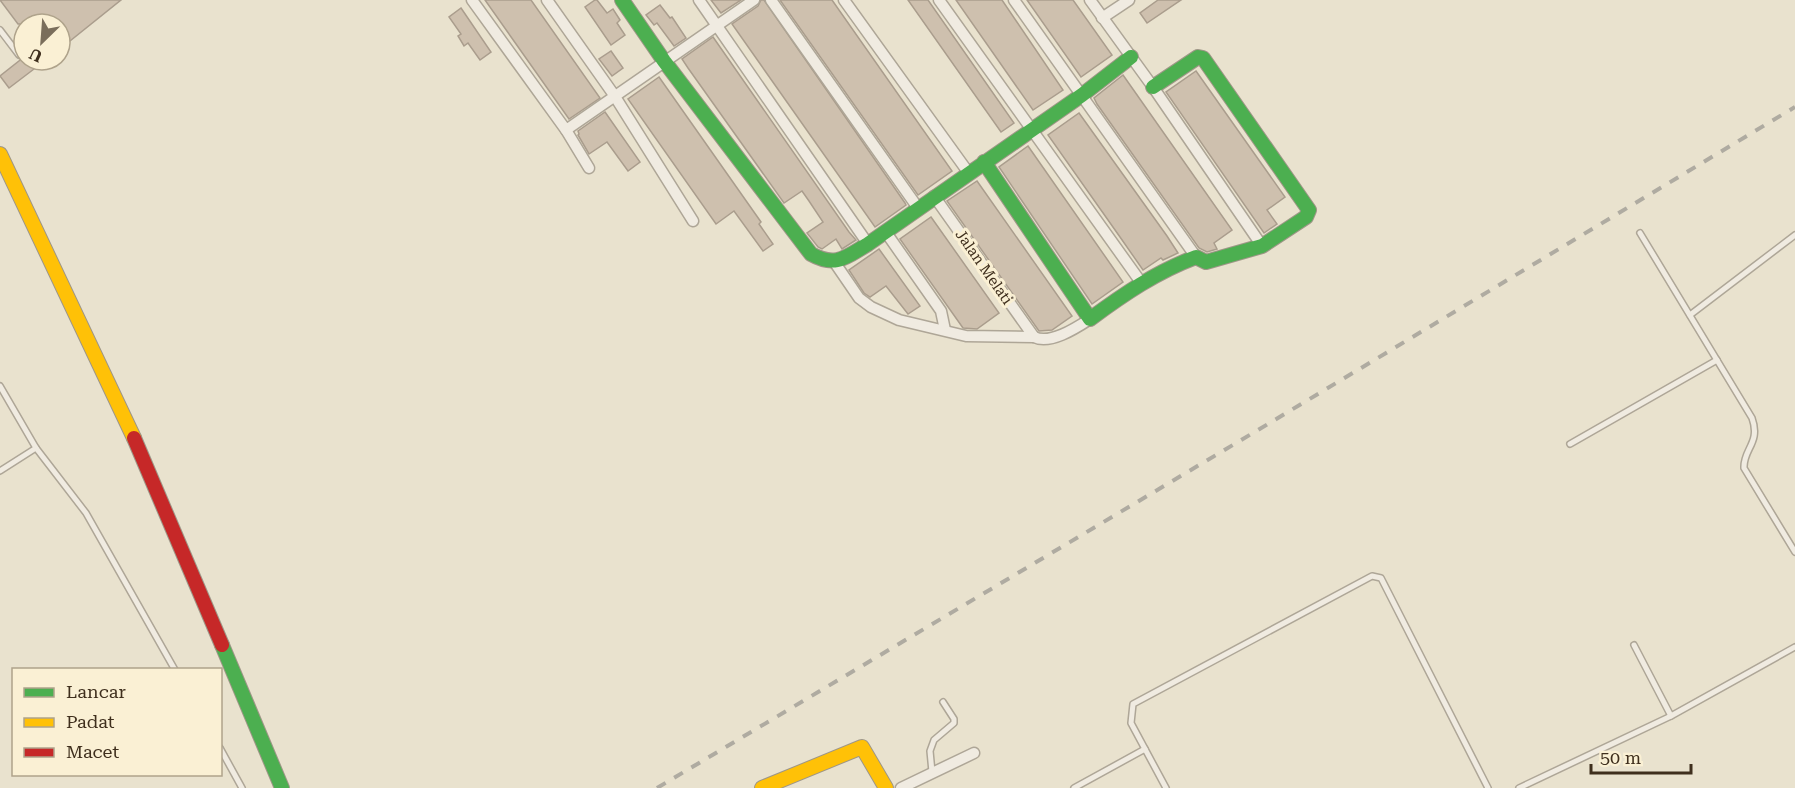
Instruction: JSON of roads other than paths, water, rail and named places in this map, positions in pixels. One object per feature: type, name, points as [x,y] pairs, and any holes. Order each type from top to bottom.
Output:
[{"type":"street","points":[[472,0],[566,130],[589,168]]},
{"type":"street","points":[[547,0],[614,95],[693,221]]},
{"type":"street","points":[[622,0],[664,61],[811,254],[823,262],[835,263],[868,244],[968,172],[1082,95],[1131,57]]},
{"type":"street","points":[[699,0],[868,244]]},
{"type":"street","points":[[566,130],[754,0]]},
{"type":"street","points":[[771,0],[918,208]]},
{"type":"street","points":[[844,0],[968,172]]},
{"type":"street","points":[[939,0],[1140,281]]},
{"type":"street","points":[[1014,0],[1196,257],[1206,262],[1262,246],[1306,217],[1310,210],[1203,58],[1198,57],[1153,87]]},
{"type":"street","points":[[1090,0],[1262,246]]},
{"type":"street","points":[[1102,18],[1129,0]]},
{"type":"street","points":[[0,154],[147,466],[282,788]]},
{"type":"street","points":[[984,162],[1090,319]]},
{"type":"street","name":"Jalan Melati","points":[[934,196],[1034,337]]},
{"type":"street","points":[[885,231],[941,311],[945,330]]},
{"type":"street","points":[[835,263],[859,298],[871,307],[899,320],[966,336],[1046,339],[1068,333],[1140,281],[1196,257]]},
{"type":"street","points":[[762,788],[862,747],[886,788]]},
{"type":"street","points":[[901,788],[974,753]]},
{"type":"lane","points":[[0,30],[12,46]]},
{"type":"lane","points":[[1641,233],[1754,425],[1755,436],[1744,461],[1744,468],[1795,552]]},
{"type":"lane","points":[[1690,315],[1795,235]]},
{"type":"lane","points":[[1570,444],[1717,360]]},
{"type":"lane","points":[[0,386],[36,448],[86,513],[174,668]]},
{"type":"lane","points":[[0,471],[36,448]]},
{"type":"lane","points":[[1166,788],[1131,723],[1133,704],[1372,576],[1381,578],[1488,788]]},
{"type":"lane","points":[[1634,645],[1671,716]]},
{"type":"lane","points":[[1519,788],[1671,716],[1795,647]]},
{"type":"lane","points":[[932,774],[930,751],[934,740],[954,723],[944,702]]},
{"type":"lane","points":[[1074,788],[1145,749]]},
{"type":"lane","points":[[222,752],[242,788]]},
{"type":"railway","points":[[657,788],[1795,107]]}]
